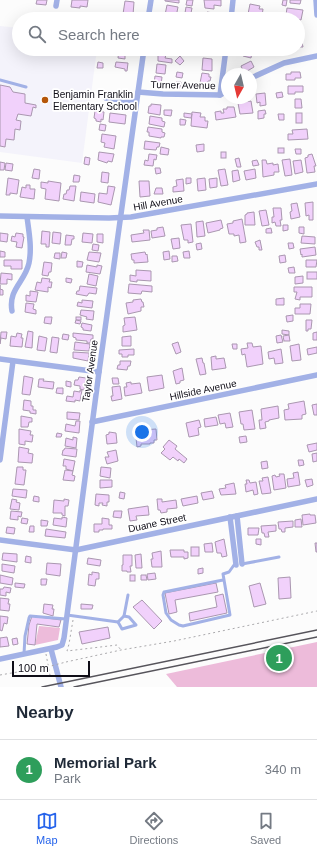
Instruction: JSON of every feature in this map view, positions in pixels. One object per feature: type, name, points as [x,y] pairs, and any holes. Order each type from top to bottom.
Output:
[{"type":"street","points":[[149,12],[151,0]]},
{"type":"street","points":[[231,12],[233,0]]},
{"type":"street","points":[[316,0],[317,16]]},
{"type":"street","name":"Taylor Avenue","points":[[51,649],[62,645],[76,550],[98,372],[143,56]]},
{"type":"street","points":[[220,95],[225,56]]},
{"type":"street","points":[[257,75],[284,63],[317,56]]},
{"type":"street","name":"Turner Avenue","points":[[138,92],[220,95]]},
{"type":"street","points":[[106,98],[136,102]]},
{"type":"street","name":"Hill Avenue","points":[[0,216],[120,217],[317,184]]},
{"type":"street","points":[[12,311],[11,302],[13,293],[29,263],[30,243],[27,217]]},
{"type":"street","points":[[0,359],[98,372]]},
{"type":"street","points":[[0,460],[13,361]]},
{"type":"street","name":"Hillside Avenue","points":[[92,422],[317,375]]},
{"type":"street","name":"Duane Street","points":[[0,540],[76,550],[317,499]]},
{"type":"street","points":[[237,516],[239,564]]},
{"type":"street","points":[[230,517],[239,564]]},
{"type":"street","points":[[0,659],[51,649],[61,687]]},
{"type":"lane","points":[[0,80],[26,87]]},
{"type":"lane","points":[[224,580],[164,592],[163,595],[166,613],[171,620],[183,626],[230,615],[223,574],[229,572],[234,565],[279,557]]},
{"type":"lane","points":[[118,622],[124,616],[128,595]]},
{"type":"lane","points":[[24,654],[25,636],[28,618],[30,616],[73,616],[118,622]]},
{"type":"lane","points":[[118,622],[122,629],[136,625],[129,617],[124,616]]},
{"type":"path","points":[[0,675],[47,667],[121,650],[174,641],[317,610]]},
{"type":"path","points":[[73,616],[70,644],[67,651],[117,645],[121,650]]},
{"type":"path","points":[[46,653],[50,676]]},
{"type":"shaded area","name":"Benjamin Franklin Elementary School","points":[[0,26],[12,27],[12,56],[96,56],[82,163],[0,152]]},
{"type":"shaded area","points":[[39,626],[60,628],[58,640],[35,645]]},
{"type":"shaded area","points":[[317,642],[317,687],[177,687],[166,674]]},
{"type":"building","points":[[37,0],[47,0],[46,5],[36,4]]},
{"type":"building","points":[[72,0],[88,0],[87,7],[71,7]]},
{"type":"building","points":[[179,0],[179,3],[165,1]]},
{"type":"building","points":[[187,0],[193,0],[192,6],[186,5]]},
{"type":"building","points":[[204,0],[221,0],[221,6],[214,5],[214,9],[205,8]]},
{"type":"building","points":[[283,0],[287,0],[286,6],[282,5]]},
{"type":"building","points":[[290,0],[301,0],[300,4],[290,3]]},
{"type":"building","points":[[125,1],[134,2],[133,12],[123,12]]},
{"type":"building","points":[[250,4],[260,6],[259,9],[263,9],[263,12],[248,12]]},
{"type":"building","points":[[167,5],[178,7],[177,12],[166,12]]},
{"type":"building","points":[[186,7],[192,8],[191,12],[185,12]]},
{"type":"building","points":[[287,8],[303,10],[303,12],[286,12]]},
{"type":"building","points":[[118,56],[125,56],[125,59],[118,58]]},
{"type":"building","points":[[158,56],[166,56],[165,58],[172,59],[172,63],[158,61]]},
{"type":"building","points":[[180,56],[184,61],[180,65],[175,61]]},
{"type":"building","points":[[203,58],[212,59],[212,71],[202,70]]},
{"type":"building","points":[[251,61],[254,67],[242,68],[241,66]]},
{"type":"building","points":[[98,62],[103,63],[103,68],[97,68]]},
{"type":"building","points":[[116,62],[128,63],[127,71],[125,71],[125,69],[115,67]]},
{"type":"building","points":[[157,64],[166,65],[165,74],[156,73]]},
{"type":"building","points":[[177,72],[183,73],[182,78],[176,77]]},
{"type":"building","points":[[291,72],[300,72],[301,78],[286,80],[286,74],[291,74]]},
{"type":"building","points":[[202,73],[209,74],[209,77],[211,77],[208,84],[200,83]]},
{"type":"building","points":[[155,76],[162,77],[161,85],[154,84]]},
{"type":"building","points":[[176,82],[181,82],[180,88],[176,87]]},
{"type":"building","points":[[0,85],[10,87],[13,92],[25,94],[25,103],[36,105],[36,108],[33,107],[31,116],[18,114],[16,120],[21,121],[20,130],[15,129],[14,140],[6,139],[5,147],[0,146]]},
{"type":"building","points":[[288,86],[303,86],[303,92],[288,94]]},
{"type":"building","points":[[282,92],[283,97],[277,98],[276,93]]},
{"type":"building","points":[[265,93],[266,105],[260,106],[260,102],[257,103],[257,94]]},
{"type":"building","points":[[295,99],[301,99],[302,108],[295,108]]},
{"type":"building","points":[[151,104],[161,105],[160,115],[148,113],[149,106],[151,106]]},
{"type":"building","points":[[238,104],[252,104],[253,113],[240,114]]},
{"type":"building","points":[[227,107],[234,107],[236,117],[216,120],[215,112],[221,111],[221,113],[224,113],[223,109],[227,109]]},
{"type":"building","points":[[164,110],[172,110],[171,116],[164,115]]},
{"type":"building","points":[[265,110],[266,114],[264,114],[264,118],[258,119],[258,111]]},
{"type":"building","points":[[95,111],[104,112],[103,120],[101,119],[101,122],[96,121],[94,118]]},
{"type":"building","points":[[192,112],[201,113],[200,117],[205,117],[205,121],[208,121],[207,128],[191,126]]},
{"type":"building","points":[[110,113],[126,115],[125,124],[109,122]]},
{"type":"building","points":[[184,113],[192,114],[191,118],[184,117]]},
{"type":"building","points":[[296,113],[302,113],[302,123],[296,123]]},
{"type":"building","points":[[278,114],[284,114],[284,120],[279,120]]},
{"type":"building","points":[[150,116],[162,118],[162,121],[165,122],[164,127],[149,124]]},
{"type":"building","points":[[180,119],[186,120],[185,125],[180,125]]},
{"type":"building","points":[[100,124],[106,125],[105,131],[99,130]]},
{"type":"building","points":[[148,127],[162,129],[162,132],[165,133],[164,137],[149,136],[149,132],[147,132]]},
{"type":"building","points":[[307,129],[308,139],[288,140],[288,134],[293,134],[292,130]]},
{"type":"building","points":[[102,134],[116,136],[114,149],[104,147],[105,143],[101,142]]},
{"type":"building","points":[[145,141],[160,143],[159,147],[157,147],[156,150],[144,149]]},
{"type":"building","points":[[204,144],[204,151],[197,152],[196,145]]},
{"type":"building","points":[[161,147],[169,149],[168,155],[160,154]]},
{"type":"building","points":[[278,148],[284,148],[284,153],[278,153]]},
{"type":"building","points":[[295,149],[301,149],[301,154],[296,154]]},
{"type":"building","points":[[99,152],[114,154],[112,162],[108,161],[107,163],[98,160]]},
{"type":"building","points":[[221,152],[226,152],[226,158],[221,158]]},
{"type":"building","points":[[149,154],[157,155],[156,160],[154,159],[153,166],[144,165],[145,160],[148,161]]},
{"type":"building","points":[[312,154],[316,166],[314,166],[315,172],[307,173],[305,158]]},
{"type":"building","points":[[85,157],[90,158],[89,165],[84,164]]},
{"type":"building","points":[[239,158],[241,167],[237,167],[235,159]]},
{"type":"building","points":[[290,159],[292,175],[285,176],[282,160]]},
{"type":"building","points":[[257,160],[259,165],[253,166],[252,161]]},
{"type":"building","points":[[262,160],[266,160],[267,164],[278,164],[279,172],[274,172],[274,175],[263,177]]},
{"type":"building","points":[[301,160],[303,172],[295,174],[293,161]]},
{"type":"building","points":[[0,162],[5,163],[4,170],[0,170]]},
{"type":"building","points":[[6,163],[13,164],[12,171],[5,170]]},
{"type":"building","points":[[155,168],[160,168],[161,173],[156,174]]},
{"type":"building","points":[[34,169],[40,170],[39,179],[32,178]]},
{"type":"building","points":[[225,169],[228,185],[221,186],[218,170]]},
{"type":"building","points":[[255,169],[256,178],[246,180],[244,171]]},
{"type":"building","points":[[238,170],[240,180],[233,182],[232,171]]},
{"type":"building","points":[[102,172],[109,173],[108,183],[101,182]]},
{"type":"building","points":[[74,175],[80,176],[79,182],[73,182]]},
{"type":"building","points":[[8,178],[19,180],[17,194],[10,193],[10,195],[6,195]]},
{"type":"building","points":[[186,178],[191,178],[191,183],[186,184]]},
{"type":"building","points":[[205,178],[206,190],[198,191],[197,179]]},
{"type":"building","points":[[217,178],[217,187],[210,188],[209,179]]},
{"type":"building","points":[[183,179],[184,191],[173,192],[173,187],[177,186],[176,180]]},
{"type":"building","points":[[48,181],[61,183],[59,201],[45,199],[46,189],[41,188],[41,182],[48,183]]},
{"type":"building","points":[[139,181],[149,181],[150,196],[140,197]]},
{"type":"building","points":[[26,185],[30,185],[30,189],[35,189],[34,199],[20,197],[22,187],[26,188]]},
{"type":"building","points":[[70,186],[76,186],[74,201],[63,199],[64,194],[66,194],[67,190],[69,190]]},
{"type":"building","points":[[108,186],[115,187],[111,205],[98,202],[99,193],[107,194]]},
{"type":"building","points":[[156,188],[162,188],[163,194],[154,194]]},
{"type":"building","points":[[81,192],[95,194],[94,203],[80,201]]},
{"type":"building","points":[[313,202],[313,220],[309,220],[309,215],[306,216],[305,203]]},
{"type":"building","points":[[297,203],[300,217],[291,219],[291,204]]},
{"type":"building","points":[[273,208],[281,208],[281,226],[276,226],[275,222],[272,223],[272,217],[274,217]]},
{"type":"building","points":[[266,210],[269,225],[262,226],[259,211]]},
{"type":"building","points":[[254,212],[255,225],[245,225],[245,215],[247,213]]},
{"type":"building","points":[[242,219],[246,242],[240,243],[239,235],[234,236],[234,234],[229,234],[227,224]]},
{"type":"building","points":[[221,220],[223,228],[208,233],[206,223]]},
{"type":"building","points":[[203,221],[205,236],[197,237],[196,222]]},
{"type":"building","points":[[191,224],[193,242],[188,243],[188,240],[184,240],[181,225]]},
{"type":"building","points":[[283,225],[288,225],[288,230],[283,231]]},
{"type":"building","points":[[163,227],[165,236],[152,238],[151,231]]},
{"type":"building","points":[[299,227],[304,227],[304,234],[299,233]]},
{"type":"building","points":[[271,228],[272,233],[266,233],[266,229]]},
{"type":"building","points":[[143,230],[149,230],[150,240],[132,242],[131,235],[144,233]]},
{"type":"building","points":[[42,231],[50,232],[49,247],[46,247],[46,244],[41,244]]},
{"type":"building","points":[[53,232],[61,233],[60,244],[52,243]]},
{"type":"building","points":[[0,233],[8,234],[7,242],[0,241]]},
{"type":"building","points":[[16,233],[23,234],[24,237],[22,248],[16,247],[17,242],[11,241],[12,236],[15,237]]},
{"type":"building","points":[[83,233],[93,234],[92,243],[82,242]]},
{"type":"building","points":[[97,234],[103,234],[103,243],[97,242]]},
{"type":"building","points":[[66,235],[74,236],[71,245],[65,245]]},
{"type":"building","points":[[302,236],[315,237],[315,244],[301,243]]},
{"type":"building","points":[[179,238],[180,248],[173,249],[171,239]]},
{"type":"building","points":[[260,240],[262,250],[259,250],[259,247],[257,247],[255,242]]},
{"type":"building","points":[[201,243],[202,249],[197,250],[196,244]]},
{"type":"building","points":[[288,243],[293,243],[294,248],[289,249]]},
{"type":"building","points":[[93,244],[99,245],[98,251],[92,250]]},
{"type":"building","points":[[315,247],[316,255],[302,257],[300,249]]},
{"type":"building","points":[[0,251],[5,252],[5,257],[0,257]]},
{"type":"building","points":[[169,251],[170,259],[164,260],[163,252]]},
{"type":"building","points":[[189,251],[190,258],[184,258],[183,252]]},
{"type":"building","points":[[62,252],[67,253],[66,258],[61,258]]},
{"type":"building","points":[[89,252],[101,253],[99,262],[87,260]]},
{"type":"building","points":[[145,252],[146,255],[147,254],[148,262],[134,263],[131,254]]},
{"type":"building","points":[[55,253],[60,253],[60,259],[54,258]]},
{"type":"building","points":[[285,255],[286,262],[280,263],[279,256]]},
{"type":"building","points":[[172,256],[177,256],[178,261],[172,262]]},
{"type":"building","points":[[4,260],[22,260],[22,269],[11,269],[11,266],[4,266]]},
{"type":"building","points":[[306,260],[317,260],[316,267],[306,267]]},
{"type":"building","points":[[77,261],[83,262],[82,267],[77,267]]},
{"type":"building","points":[[44,262],[52,263],[51,272],[49,272],[48,276],[42,275]]},
{"type":"building","points":[[87,265],[97,267],[97,265],[102,266],[100,274],[86,272]]},
{"type":"building","points":[[294,267],[295,273],[289,273],[288,268]]},
{"type":"building","points":[[136,270],[151,271],[151,281],[130,281],[130,275],[136,276]]},
{"type":"building","points":[[307,272],[317,272],[317,279],[307,279]]},
{"type":"building","points":[[1,273],[12,274],[12,280],[7,279],[7,284],[0,284]]},
{"type":"building","points":[[89,274],[98,276],[96,286],[87,284]]},
{"type":"building","points":[[303,276],[303,283],[295,284],[295,277]]},
{"type":"building","points":[[42,278],[50,279],[49,282],[52,282],[51,288],[48,287],[48,292],[35,290],[37,282],[41,283]]},
{"type":"building","points":[[66,278],[72,279],[71,283],[66,282]]},
{"type":"building","points":[[129,284],[152,286],[152,292],[142,291],[141,294],[128,293]]},
{"type":"building","points":[[80,286],[97,288],[96,294],[89,293],[87,296],[76,294],[77,291],[79,291]]},
{"type":"building","points":[[294,287],[312,287],[312,297],[300,297],[300,300],[295,299],[297,292],[294,292]]},
{"type":"building","points":[[0,289],[3,290],[3,295],[0,295]]},
{"type":"building","points":[[30,291],[38,292],[36,302],[26,301],[26,295],[30,296]]},
{"type":"building","points":[[284,298],[284,305],[276,305],[276,299]]},
{"type":"building","points":[[141,299],[144,307],[141,307],[141,311],[128,314],[126,303]]},
{"type":"building","points":[[82,300],[93,301],[92,308],[77,306],[78,302],[82,303]]},
{"type":"building","points":[[26,303],[34,304],[33,309],[36,310],[36,314],[25,312]]},
{"type":"building","points":[[300,304],[311,304],[310,314],[295,314],[295,308],[300,308]]},
{"type":"building","points":[[81,310],[94,311],[93,320],[86,319],[87,317],[80,315]]},
{"type":"building","points":[[293,315],[293,321],[287,322],[286,316]]},
{"type":"building","points":[[45,317],[52,317],[51,324],[44,323]]},
{"type":"building","points":[[76,317],[81,317],[81,320],[76,320]]},
{"type":"building","points":[[135,317],[137,330],[123,332],[123,326],[125,325],[124,318]]},
{"type":"building","points":[[76,320],[81,321],[80,324],[75,323]]},
{"type":"building","points":[[306,320],[312,320],[311,329],[308,329],[308,331],[306,331]]},
{"type":"building","points":[[82,323],[92,325],[91,331],[83,330],[81,327]]},
{"type":"building","points":[[282,330],[289,331],[289,335],[282,334]]},
{"type":"building","points":[[28,331],[33,332],[32,348],[25,347]]},
{"type":"building","points":[[1,332],[7,332],[6,339],[1,338],[0,344]]},
{"type":"building","points":[[317,332],[317,340],[313,340],[313,333]]},
{"type":"building","points":[[17,333],[22,334],[22,347],[10,346],[11,336],[16,337]]},
{"type":"building","points":[[73,333],[93,335],[93,339],[91,339],[90,343],[87,343],[87,341],[76,340],[76,338],[73,337]]},
{"type":"building","points":[[63,334],[69,335],[68,340],[62,339]]},
{"type":"building","points":[[281,335],[283,342],[277,343],[276,336]]},
{"type":"building","points":[[289,335],[290,341],[284,341],[283,336]]},
{"type":"building","points":[[39,336],[47,338],[45,351],[37,350]]},
{"type":"building","points":[[131,336],[131,346],[122,346],[122,337]]},
{"type":"building","points":[[52,337],[59,338],[57,353],[50,352]]},
{"type":"building","points":[[75,342],[90,344],[89,351],[74,350]]},
{"type":"building","points":[[178,342],[181,352],[176,354],[172,344]]},
{"type":"building","points":[[247,343],[252,343],[253,347],[261,346],[263,364],[247,367],[245,354],[242,355],[241,349],[248,348]]},
{"type":"building","points":[[232,344],[237,344],[237,349],[233,349]]},
{"type":"building","points":[[299,344],[301,360],[292,361],[290,346]]},
{"type":"building","points":[[317,347],[317,353],[308,355],[307,349]]},
{"type":"building","points":[[134,349],[134,355],[128,355],[128,357],[122,357],[122,354],[119,354],[119,350]]},
{"type":"building","points":[[281,349],[283,363],[275,364],[274,358],[269,359],[268,352]]},
{"type":"building","points":[[73,352],[89,353],[88,361],[73,358]]},
{"type":"building","points":[[216,356],[216,359],[224,358],[226,368],[212,370],[211,357]]},
{"type":"building","points":[[202,358],[206,374],[200,375],[196,359]]},
{"type":"building","points":[[120,361],[131,361],[127,370],[117,369],[118,365],[120,365]]},
{"type":"building","points":[[182,368],[184,380],[176,384],[173,371]]},
{"type":"building","points":[[162,375],[164,388],[149,391],[147,377]]},
{"type":"building","points":[[24,376],[33,378],[30,395],[22,394]]},
{"type":"building","points":[[79,377],[86,378],[84,390],[80,389],[80,386],[74,385],[75,380],[78,380]]},
{"type":"building","points":[[112,378],[118,378],[119,384],[113,384]]},
{"type":"building","points":[[39,379],[54,382],[53,389],[38,387]]},
{"type":"building","points":[[66,381],[71,382],[71,387],[66,386]]},
{"type":"building","points":[[131,382],[131,384],[140,383],[142,393],[125,396],[124,387],[127,387],[126,383]]},
{"type":"building","points":[[120,386],[122,399],[112,401],[112,387]]},
{"type":"building","points":[[57,388],[63,388],[63,394],[56,393]]},
{"type":"building","points":[[80,390],[82,390],[80,401],[66,401],[67,396],[73,397],[74,391],[80,392]]},
{"type":"building","points":[[24,400],[31,401],[31,406],[33,406],[33,410],[36,410],[36,414],[23,410]]},
{"type":"building","points":[[304,401],[306,414],[302,415],[302,419],[285,420],[284,410],[289,409],[288,404]]},
{"type":"building","points":[[317,404],[317,415],[314,415],[312,405]]},
{"type":"building","points":[[278,406],[279,418],[265,422],[266,428],[260,429],[259,420],[262,420],[261,409]]},
{"type":"building","points":[[252,410],[255,429],[244,430],[243,424],[241,424],[239,412]]},
{"type":"building","points":[[67,412],[80,413],[79,420],[67,419]]},
{"type":"building","points":[[230,413],[233,427],[226,428],[225,423],[220,424],[218,415]]},
{"type":"building","points":[[21,416],[32,418],[32,422],[29,422],[28,427],[21,427]]},
{"type":"building","points":[[216,417],[218,425],[205,427],[204,419]]},
{"type":"building","points":[[199,420],[201,427],[198,428],[199,435],[189,437],[186,423]]},
{"type":"building","points":[[76,421],[80,421],[79,433],[65,431],[66,424],[75,426]]},
{"type":"building","points":[[19,429],[31,431],[30,435],[33,435],[32,442],[25,441],[25,445],[19,444]]},
{"type":"building","points":[[156,429],[157,440],[154,440],[154,443],[141,444],[141,446],[137,447],[136,438],[142,437],[141,430]]},
{"type":"building","points":[[109,432],[116,433],[117,443],[107,444],[106,435],[109,434]]},
{"type":"building","points":[[57,433],[62,434],[61,437],[56,437]]},
{"type":"building","points":[[246,436],[247,442],[240,443],[239,437]]},
{"type":"building","points":[[73,437],[77,438],[76,448],[65,446],[66,438],[73,440]]},
{"type":"building","points":[[169,440],[177,446],[175,449],[187,459],[184,463],[173,457],[170,460],[161,453],[165,449],[163,447]]},
{"type":"building","points":[[317,443],[317,450],[309,452],[307,445]]},
{"type":"building","points":[[19,447],[29,449],[28,453],[33,454],[32,463],[18,462]]},
{"type":"building","points":[[65,448],[77,449],[76,457],[62,455]]},
{"type":"building","points":[[116,450],[118,461],[107,464],[105,457],[109,457],[107,452]]},
{"type":"building","points":[[317,453],[317,461],[313,462],[312,454]]},
{"type":"building","points":[[64,459],[75,461],[73,471],[66,469],[66,466],[63,466]]},
{"type":"building","points":[[298,460],[303,460],[304,465],[299,466]]},
{"type":"building","points":[[267,461],[268,468],[262,469],[261,462]]},
{"type":"building","points":[[17,467],[23,467],[23,470],[26,470],[24,485],[15,484]]},
{"type":"building","points":[[101,467],[111,468],[110,478],[100,476]]},
{"type":"building","points":[[65,470],[73,471],[72,475],[75,476],[74,481],[63,480]]},
{"type":"building","points":[[298,472],[300,485],[288,487],[287,479],[294,478],[293,473]]},
{"type":"building","points":[[279,474],[284,474],[286,488],[274,490],[272,476],[280,476]]},
{"type":"building","points":[[268,477],[271,493],[262,494],[259,481],[263,481],[262,478]]},
{"type":"building","points":[[312,479],[313,485],[307,487],[305,480]]},
{"type":"building","points":[[100,480],[112,480],[112,487],[100,488]]},
{"type":"building","points":[[246,480],[249,480],[250,483],[256,482],[258,494],[254,495],[253,490],[246,492]]},
{"type":"building","points":[[234,483],[236,494],[221,495],[219,489],[226,488],[225,485]]},
{"type":"building","points":[[13,489],[27,490],[26,498],[12,496]]},
{"type":"building","points":[[212,491],[214,498],[203,500],[201,493]]},
{"type":"building","points":[[120,492],[125,493],[124,499],[119,498]]},
{"type":"building","points":[[96,494],[109,495],[109,502],[107,502],[107,506],[102,505],[103,503],[99,503],[99,506],[95,505]]},
{"type":"building","points":[[34,496],[39,497],[39,502],[33,501]]},
{"type":"building","points":[[197,496],[198,503],[183,506],[181,499]]},
{"type":"building","points":[[12,499],[17,500],[16,502],[20,503],[19,510],[10,509]]},
{"type":"building","points":[[64,499],[69,500],[68,506],[65,506],[65,516],[62,515],[62,513],[53,513],[54,500],[64,501]]},
{"type":"building","points":[[157,499],[162,499],[162,502],[176,500],[177,508],[167,509],[167,512],[161,513],[160,510],[158,510]]},
{"type":"building","points":[[148,506],[149,515],[136,516],[137,520],[130,521],[128,509]]},
{"type":"building","points":[[11,511],[22,512],[21,517],[18,516],[18,520],[10,519]]},
{"type":"building","points":[[114,511],[122,511],[121,518],[113,517]]},
{"type":"building","points":[[302,515],[315,515],[316,523],[303,525]]},
{"type":"building","points":[[62,517],[67,518],[66,527],[53,525],[54,518],[62,519]]},
{"type":"building","points":[[22,518],[28,519],[27,524],[21,523]]},
{"type":"building","points":[[102,518],[109,519],[109,525],[112,525],[112,529],[103,529],[99,530],[99,532],[94,532],[94,524],[102,524]]},
{"type":"building","points":[[301,519],[302,527],[295,527],[295,520]]},
{"type":"building","points":[[41,520],[48,521],[47,526],[41,526]]},
{"type":"building","points":[[293,521],[293,527],[285,528],[285,532],[282,532],[281,529],[279,529],[278,522]]},
{"type":"building","points":[[276,525],[276,531],[268,532],[269,537],[265,537],[264,533],[262,533],[261,526]]},
{"type":"building","points":[[30,526],[34,526],[34,532],[29,532]]},
{"type":"building","points":[[7,527],[15,528],[14,534],[6,533]]},
{"type":"building","points":[[248,528],[259,528],[258,535],[248,535]]},
{"type":"building","points":[[46,529],[66,532],[65,538],[45,536]]},
{"type":"building","points":[[224,539],[227,556],[222,557],[221,553],[217,553],[215,542]]},
{"type":"building","points":[[256,539],[261,539],[261,545],[256,544]]},
{"type":"building","points":[[212,543],[213,552],[205,552],[204,544]]},
{"type":"building","points":[[315,543],[317,543],[317,552],[316,552]]},
{"type":"building","points":[[191,547],[199,547],[199,556],[191,556]]},
{"type":"building","points":[[170,550],[184,550],[184,552],[188,552],[188,558],[184,559],[184,557],[171,557]]},
{"type":"building","points":[[161,551],[162,567],[152,567],[152,553]]},
{"type":"building","points":[[3,553],[17,554],[17,562],[2,560]]},
{"type":"building","points":[[141,554],[142,568],[136,568],[135,555]]},
{"type":"building","points":[[123,555],[132,555],[132,566],[130,566],[131,572],[122,571]]},
{"type":"building","points":[[26,556],[31,557],[31,563],[25,562]]},
{"type":"building","points":[[88,558],[101,560],[100,566],[87,564]]},
{"type":"building","points":[[47,563],[61,564],[60,576],[46,574]]},
{"type":"building","points":[[2,564],[15,566],[14,573],[2,571]]},
{"type":"building","points":[[203,568],[203,573],[198,574],[198,569]]},
{"type":"building","points":[[92,572],[99,573],[99,579],[96,579],[95,586],[88,585],[89,574],[92,575]]},
{"type":"building","points":[[155,573],[156,579],[148,580],[147,574]]},
{"type":"building","points":[[0,575],[13,578],[12,585],[0,583]]},
{"type":"building","points":[[130,575],[135,575],[135,581],[130,581]]},
{"type":"building","points":[[141,575],[146,575],[147,580],[141,580]]},
{"type":"building","points":[[290,577],[291,598],[279,599],[278,578]]},
{"type":"building","points":[[41,579],[47,579],[46,585],[41,585]]},
{"type":"building","points":[[15,583],[25,584],[24,588],[15,587]]},
{"type":"building","points":[[216,583],[218,592],[175,600],[177,612],[169,614],[165,593]]},
{"type":"building","points":[[260,583],[266,604],[254,607],[249,586]]},
{"type":"building","points":[[4,587],[11,588],[10,593],[6,592],[6,596],[0,595],[0,589],[3,589]]},
{"type":"building","points":[[223,594],[227,613],[190,621],[189,613],[217,607],[215,596]]},
{"type":"building","points":[[0,598],[9,599],[9,611],[0,610]]},
{"type":"building","points":[[142,600],[162,621],[154,629],[133,607]]},
{"type":"building","points":[[44,604],[53,605],[53,616],[43,613]]},
{"type":"building","points":[[81,604],[93,605],[92,609],[81,609]]},
{"type":"building","points":[[0,616],[8,617],[7,624],[4,623],[2,631],[0,630]]},
{"type":"building","points":[[32,616],[61,620],[59,627],[37,624],[35,645],[27,644],[29,625]]},
{"type":"building","points":[[108,627],[110,638],[82,644],[79,632]]},
{"type":"building","points":[[7,637],[9,646],[0,647],[0,638]]},
{"type":"building","points":[[17,638],[18,644],[13,645],[12,639]]},
{"type":"railway","points":[[42,687],[317,630]]},
{"type":"railway","points":[[74,687],[317,637]]},
{"type":"place","name":"Benjamin Franklin Elementary School","points":[[45,100]]},
{"type":"place","name":"Memorial Park","points":[[279,658]]}]
